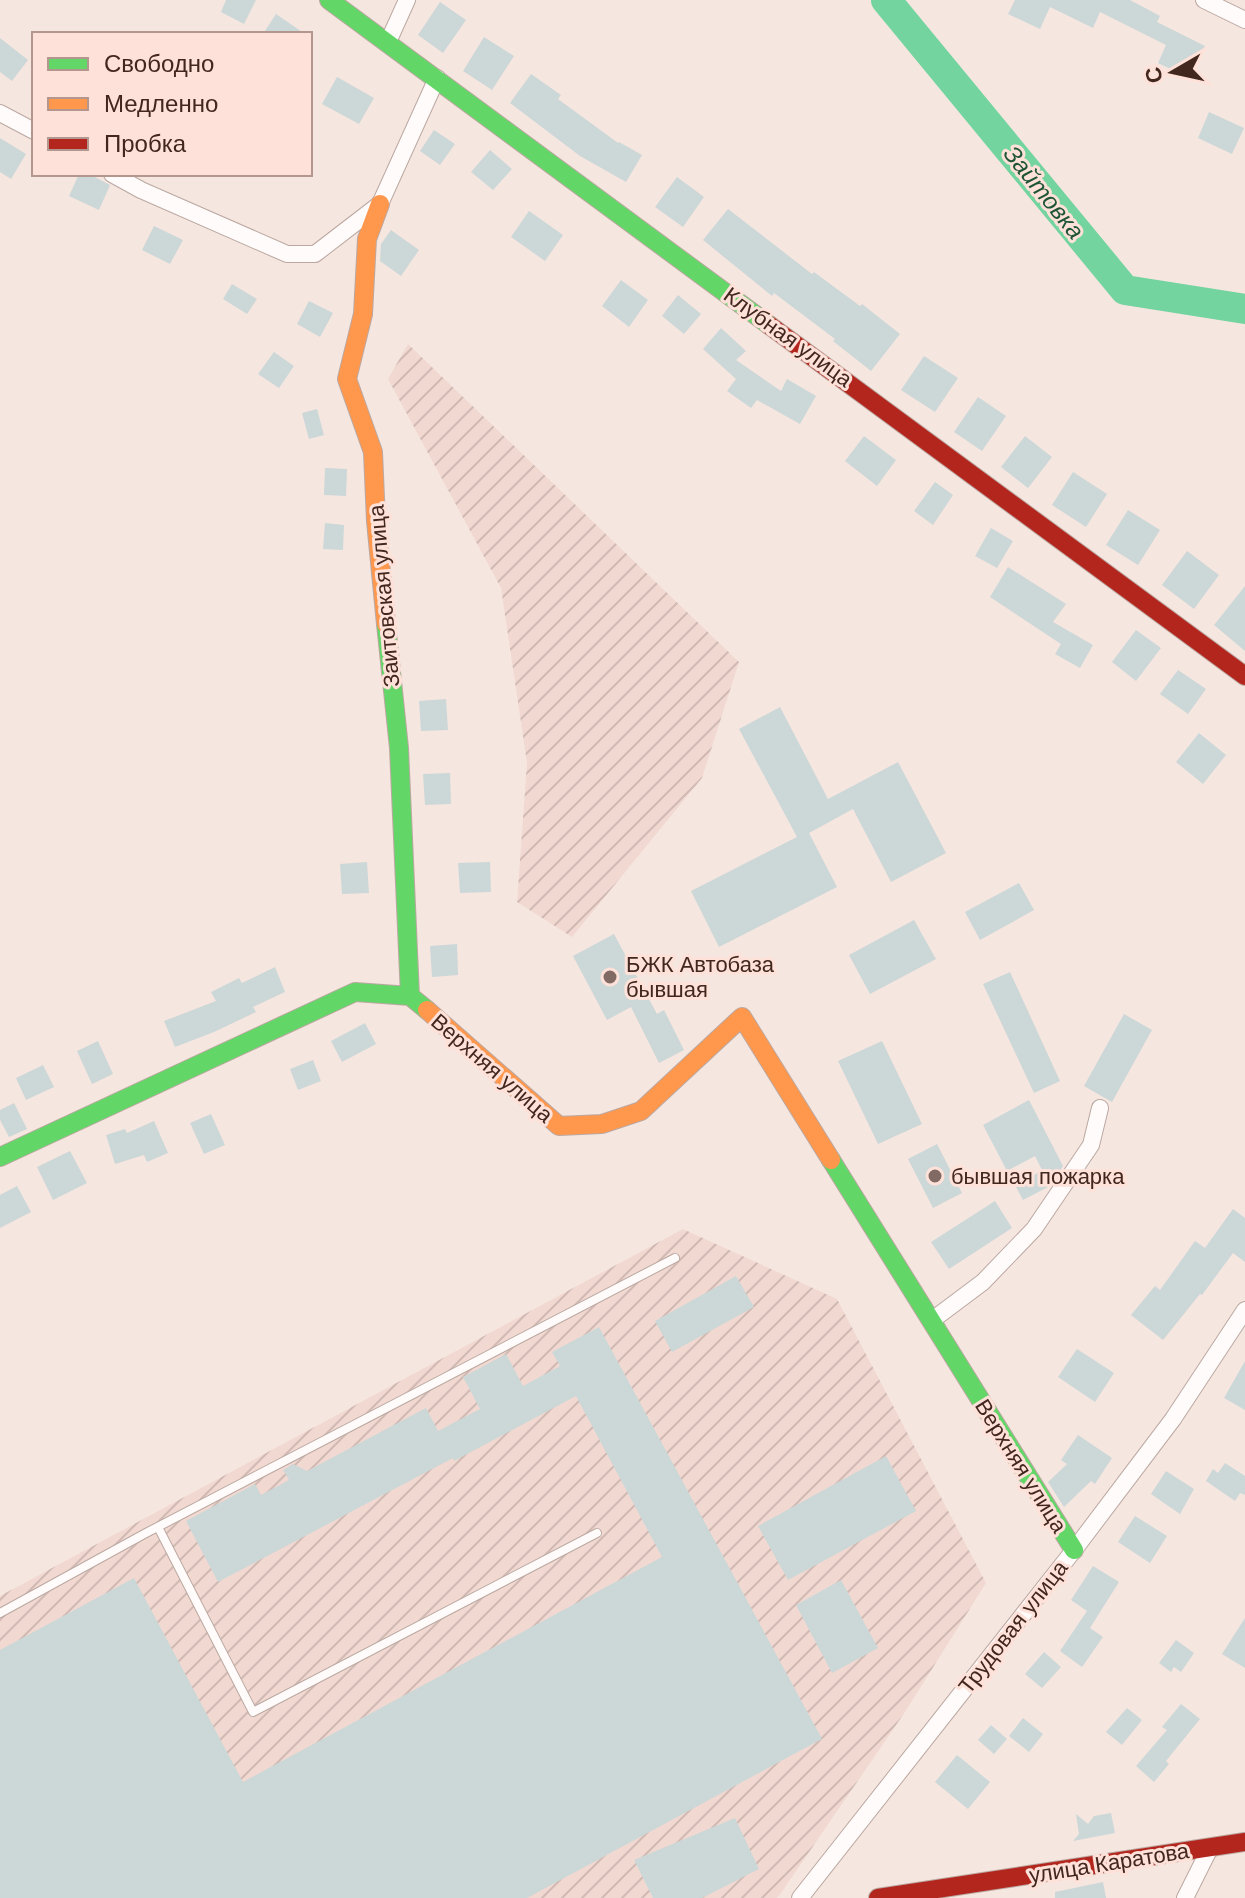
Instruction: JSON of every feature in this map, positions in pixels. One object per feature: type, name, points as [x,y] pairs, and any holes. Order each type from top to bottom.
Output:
[{"type":"street","name":"Клубная улица","points":[[329,0],[1245,676]]},
{"type":"street","points":[[388,42],[407,0]]},
{"type":"street","points":[[1204,0],[1245,20]]},
{"type":"street","name":"Заитовская улица","points":[[410,996],[399,748],[376,521],[373,452],[347,379],[363,314],[367,239],[437,78]]},
{"type":"street","points":[[1,115],[32,130]]},
{"type":"street","name":"Заитовская улица","points":[[116,176],[287,254],[315,254],[380,204]]},
{"type":"street","name":"Верхняя улица","points":[[0,1157],[355,992],[410,996],[559,1126],[602,1124],[641,1111],[742,1017],[1074,1550]]},
{"type":"street","points":[[931,1321],[983,1282],[1034,1229],[1091,1145],[1100,1108]]},
{"type":"street","name":"Трудовая улица","points":[[800,1898],[1074,1550],[1173,1419],[1245,1310]]},
{"type":"street","name":"улица Каратова","points":[[878,1898],[1245,1842]]},
{"type":"street","points":[[1185,1898],[1210,1848]]},
{"type":"lane","points":[[0,1613],[158,1527],[675,1258]]},
{"type":"lane","points":[[158,1527],[253,1712],[597,1533]]},
{"type":"shaded area","points":[[408,344],[739,662],[702,778],[572,937],[517,902],[527,763],[501,588],[388,379]]},
{"type":"shaded area","points":[[683,1229],[837,1299],[986,1583],[905,1712],[779,1896],[0,1898],[0,1596]]},
{"type":"building","points":[[226,0],[256,0],[244,24],[221,12]]},
{"type":"building","points":[[1015,0],[1130,0],[1160,16],[1157,22],[1205,46],[1189,78],[1158,63],[1166,45],[1100,12],[1093,28],[1050,7],[1040,29],[1008,14]]},
{"type":"building","points":[[440,2],[466,20],[443,53],[418,35]]},
{"type":"building","points":[[276,14],[302,32],[264,32]]},
{"type":"building","points":[[484,37],[514,56],[492,90],[463,71]]},
{"type":"building","points":[[0,38],[28,60],[12,81],[0,72]]},
{"type":"building","points":[[531,74],[561,95],[558,99],[618,143],[642,155],[626,182],[580,156],[510,103]]},
{"type":"building","points":[[337,77],[374,98],[359,124],[322,104]]},
{"type":"building","points":[[1209,112],[1244,128],[1232,154],[1198,138]]},
{"type":"building","points":[[434,130],[455,144],[440,165],[420,151]]},
{"type":"building","points":[[0,138],[26,154],[11,179],[0,172]]},
{"type":"building","points":[[490,150],[512,169],[493,190],[471,172]]},
{"type":"building","points":[[78,176],[93,176],[110,185],[99,210],[69,196]]},
{"type":"building","points":[[677,177],[704,197],[683,227],[655,207]]},
{"type":"building","points":[[728,209],[812,274],[814,272],[860,306],[862,304],[900,334],[871,371],[833,341],[835,339],[774,293],[772,296],[703,240]]},
{"type":"building","points":[[529,211],[563,235],[545,261],[511,237]]},
{"type":"building","points":[[154,226],[183,240],[170,264],[142,250]]},
{"type":"building","points":[[391,230],[419,250],[401,276],[380,261],[381,244]]},
{"type":"building","points":[[621,280],[648,300],[629,327],[602,306]]},
{"type":"building","points":[[232,284],[257,299],[247,314],[223,299]]},
{"type":"building","points":[[678,295],[701,314],[684,334],[662,316]]},
{"type":"building","points":[[309,301],[333,313],[320,337],[297,324]]},
{"type":"building","points":[[721,328],[746,351],[736,360],[781,391],[787,379],[816,396],[800,424],[757,400],[751,408],[727,391],[736,379],[703,349]]},
{"type":"building","points":[[274,352],[294,366],[279,388],[258,374]]},
{"type":"building","points":[[924,356],[958,378],[935,412],[901,390]]},
{"type":"building","points":[[978,397],[1006,416],[982,451],[954,432]]},
{"type":"building","points":[[317,409],[324,435],[309,439],[302,413]]},
{"type":"building","points":[[864,436],[896,460],[877,486],[845,461]]},
{"type":"building","points":[[1025,436],[1052,457],[1028,488],[1001,467]]},
{"type":"building","points":[[325,468],[347,469],[346,496],[324,495]]},
{"type":"building","points":[[1073,472],[1107,494],[1086,527],[1052,505]]},
{"type":"building","points":[[935,482],[953,495],[933,525],[914,511]]},
{"type":"building","points":[[1128,510],[1160,530],[1138,565],[1106,545]]},
{"type":"building","points":[[325,523],[344,525],[343,550],[323,549]]},
{"type":"building","points":[[991,528],[1013,541],[997,568],[975,556]]},
{"type":"building","points":[[1187,551],[1219,575],[1194,609],[1162,585]]},
{"type":"building","points":[[1008,567],[1066,604],[1053,622],[1093,645],[1080,668],[1055,654],[1061,644],[990,597]]},
{"type":"building","points":[[1245,586],[1245,651],[1214,625]]},
{"type":"building","points":[[1136,630],[1161,648],[1136,681],[1112,662]]},
{"type":"building","points":[[1178,670],[1206,689],[1188,714],[1160,694]]},
{"type":"building","points":[[446,699],[448,730],[421,731],[419,701]]},
{"type":"building","points":[[780,707],[828,799],[898,762],[946,853],[891,882],[853,809],[809,833],[837,887],[719,947],[691,891],[797,837],[739,729]]},
{"type":"building","points":[[1199,733],[1226,755],[1203,784],[1176,762]]},
{"type":"building","points":[[450,773],[451,804],[425,805],[423,774]]},
{"type":"building","points":[[367,862],[369,893],[342,894],[340,864]]},
{"type":"building","points":[[490,862],[491,892],[460,893],[458,863]]},
{"type":"building","points":[[1019,883],[1034,910],[980,940],[965,912]]},
{"type":"building","points":[[914,920],[936,959],[870,994],[849,955]]},
{"type":"building","name":"БЖК Автобаза бывшая","points":[[614,934],[657,1014],[664,1010],[684,1050],[659,1063],[631,1007],[607,1020],[573,956]]},
{"type":"building","points":[[457,944],[458,975],[432,977],[430,946]]},
{"type":"building","points":[[275,967],[285,992],[253,1007],[256,1012],[175,1047],[164,1021],[216,1001],[211,992],[239,978],[242,983]]},
{"type":"building","points":[[1010,972],[1060,1081],[1034,1093],[983,984]]},
{"type":"building","points":[[1124,1014],[1152,1030],[1112,1102],[1084,1086]]},
{"type":"building","points":[[365,1023],[376,1044],[342,1062],[331,1041]]},
{"type":"building","points":[[98,1041],[113,1074],[92,1084],[77,1051]]},
{"type":"building","points":[[882,1041],[922,1124],[878,1144],[838,1061]]},
{"type":"building","points":[[313,1060],[321,1081],[298,1090],[290,1069]]},
{"type":"building","points":[[43,1065],[54,1087],[26,1100],[16,1078]]},
{"type":"building","points":[[1029,1100],[1063,1166],[1050,1186],[1023,1200],[1016,1187],[1042,1170],[1035,1156],[1007,1171],[983,1125]]},
{"type":"building","points":[[14,1103],[27,1129],[9,1137],[0,1120],[0,1110]]},
{"type":"building","points":[[211,1114],[225,1145],[204,1154],[190,1123]]},
{"type":"building","points":[[154,1121],[168,1153],[147,1162],[144,1155],[115,1164],[106,1135],[125,1129],[127,1133]]},
{"type":"building","name":"бывшая пожарка","points":[[937,1144],[962,1193],[933,1208],[908,1159]]},
{"type":"building","points":[[70,1151],[87,1183],[53,1200],[37,1167]]},
{"type":"building","points":[[17,1186],[31,1212],[0,1228],[0,1195]]},
{"type":"building","points":[[995,1201],[1012,1228],[949,1269],[931,1242]]},
{"type":"building","points":[[1233,1209],[1245,1218],[1245,1262],[1233,1253],[1163,1340],[1131,1315],[1155,1286],[1160,1290],[1195,1241],[1205,1248]]},
{"type":"building","points":[[736,1276],[754,1307],[672,1352],[655,1321]]},
{"type":"building","points":[[599,1327],[822,1739],[527,1898],[0,1898],[0,1650],[134,1578],[243,1782],[662,1557],[576,1396],[218,1582],[186,1521],[255,1484],[261,1495],[289,1480],[283,1470],[293,1464],[307,1471],[426,1408],[438,1431],[480,1409],[463,1377],[506,1354],[523,1386],[560,1366],[552,1352]]},
{"type":"building","points":[[1077,1349],[1114,1373],[1095,1402],[1058,1377]]},
{"type":"building","points":[[1245,1361],[1245,1410],[1224,1398]]},
{"type":"building","points":[[1078,1435],[1112,1458],[1095,1484],[1091,1481],[1064,1507],[1048,1482],[1067,1464],[1061,1460]]},
{"type":"building","points":[[886,1456],[916,1511],[788,1580],[758,1526]]},
{"type":"building","points":[[1225,1463],[1245,1476],[1245,1495],[1240,1493],[1235,1501],[1206,1481],[1213,1469],[1218,1473]]},
{"type":"building","points":[[1166,1471],[1194,1489],[1180,1514],[1151,1494]]},
{"type":"building","points":[[1135,1516],[1167,1536],[1150,1563],[1118,1542]]},
{"type":"building","points":[[1093,1566],[1119,1582],[1090,1628],[1103,1637],[1082,1667],[1060,1651],[1087,1611],[1071,1600]]},
{"type":"building","points":[[841,1580],[878,1648],[832,1673],[796,1605]]},
{"type":"building","points":[[1245,1618],[1245,1668],[1222,1654]]},
{"type":"building","points":[[1176,1640],[1194,1653],[1181,1672],[1174,1667],[1171,1672],[1159,1663]]},
{"type":"building","points":[[1044,1652],[1061,1667],[1042,1688],[1025,1674]]},
{"type":"building","points":[[1181,1704],[1200,1719],[1166,1761],[1169,1764],[1154,1782],[1136,1766],[1167,1730],[1162,1727]]},
{"type":"building","points":[[1127,1708],[1142,1720],[1122,1745],[1106,1732]]},
{"type":"building","points":[[1023,1718],[1043,1734],[1029,1752],[1009,1736]]},
{"type":"building","points":[[991,1725],[1007,1739],[994,1754],[978,1740]]},
{"type":"building","points":[[957,1755],[990,1782],[968,1809],[935,1782]]},
{"type":"building","points":[[1111,1813],[1115,1833],[1073,1841],[1079,1834],[1076,1814],[1088,1824],[1094,1816]]},
{"type":"building","points":[[735,1818],[759,1869],[702,1898],[653,1898],[634,1860]]},
{"type":"building","points":[[1103,1882],[1106,1898],[1055,1898],[1055,1892]]},
{"type":"waterway","name":"Зайтовка","points":[[886,0],[1125,290],[1245,309]]},
{"type":"traffic: fast","points":[[329,0],[769,325]]},
{"type":"traffic: fast","points":[[386,624],[399,748],[410,996]]},
{"type":"traffic: fast","points":[[0,1157],[355,992],[410,996],[427,1010]]},
{"type":"traffic: fast","points":[[831,1160],[1074,1550]]},
{"type":"traffic: slow","points":[[380,204],[367,239],[363,314],[347,379],[373,452],[386,624]]},
{"type":"traffic: slow","points":[[427,1010],[559,1126],[602,1124],[641,1111],[742,1017],[831,1160]]},
{"type":"traffic: jam","points":[[769,325],[1245,676]]},
{"type":"traffic: jam","points":[[878,1898],[1245,1842]]},
{"type":"place","name":"БЖК Автобаза бывшая","points":[[610,977]]},
{"type":"place","name":"бывшая пожарка","points":[[935,1176]]}]
